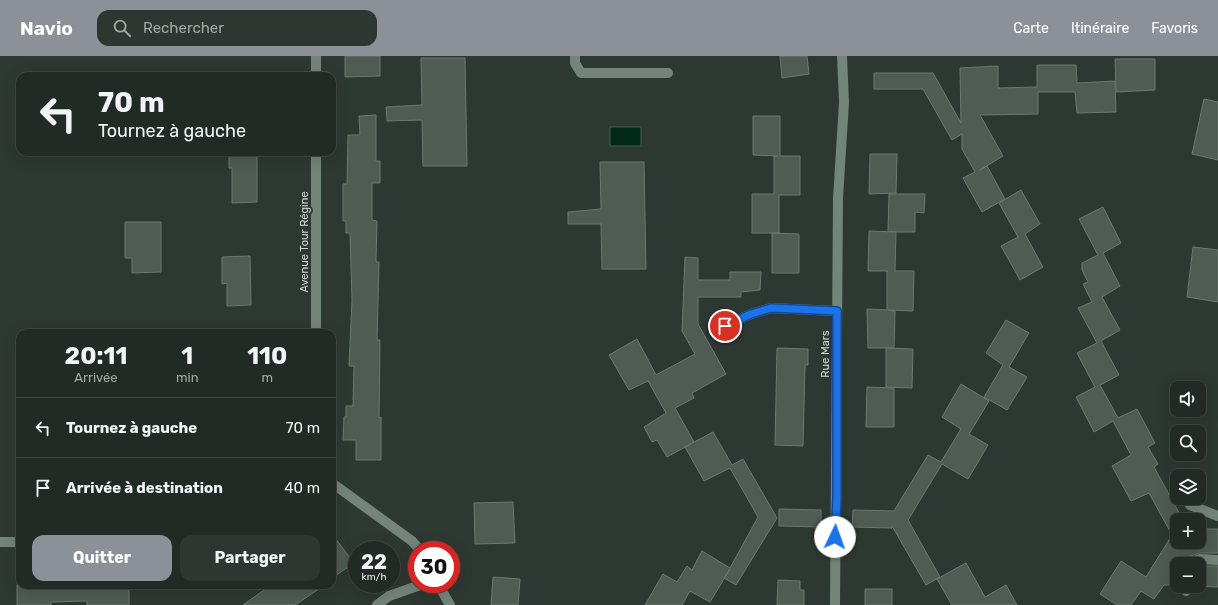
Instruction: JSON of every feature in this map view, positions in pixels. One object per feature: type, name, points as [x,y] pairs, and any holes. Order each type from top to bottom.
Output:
[{"type":"street","points":[[316,56],[316,72]]},
{"type":"street","points":[[574,56],[575,63],[580,73],[668,72]]},
{"type":"street","name":"Rue Mars","points":[[835,605],[838,198],[844,102],[842,56]]},
{"type":"street","name":"Avenue Tour Régine","points":[[316,156],[316,329]]},
{"type":"street","points":[[725,326],[751,314],[771,308],[837,311]]},
{"type":"street","points":[[336,486],[412,541]]},
{"type":"street","points":[[1190,505],[1218,516]]},
{"type":"street","points":[[0,542],[16,542]]},
{"type":"street","points":[[1206,559],[1218,560]]},
{"type":"street","points":[[377,605],[389,596],[408,589]]},
{"type":"street","points":[[443,593],[450,605]]},
{"type":"shaded area","points":[[610,127],[641,127],[641,146],[610,146]]},
{"type":"building","points":[[345,56],[380,56],[380,76],[345,77]]},
{"type":"building","points":[[780,56],[807,56],[809,74],[782,78]]},
{"type":"building","points":[[421,58],[465,58],[467,166],[423,166],[422,120],[387,121],[386,107],[422,105]]},
{"type":"building","points":[[1115,59],[1155,59],[1155,90],[1116,92]]},
{"type":"building","points":[[1037,65],[1076,65],[1077,83],[1115,81],[1116,112],[1077,113],[1075,92],[1038,92],[1038,114],[980,115],[1003,156],[980,170],[987,166],[1005,199],[982,212],[963,178],[975,172],[962,149],[962,134],[952,140],[923,89],[874,89],[874,73],[933,73],[961,123],[960,68],[998,66],[998,88],[1037,87]]},
{"type":"building","points":[[1204,99],[1218,102],[1218,160],[1192,154]]},
{"type":"building","points":[[376,115],[376,161],[380,161],[380,183],[372,183],[372,220],[377,221],[376,262],[379,262],[377,340],[380,340],[379,418],[381,417],[381,460],[356,460],[356,440],[343,440],[346,406],[353,406],[354,366],[349,366],[352,300],[350,233],[346,233],[346,221],[343,221],[343,184],[347,184],[348,135],[360,135],[359,116]]},
{"type":"building","points":[[753,116],[780,116],[780,156],[800,156],[800,195],[779,195],[779,233],[752,233],[752,194],[774,194],[774,156],[778,156],[753,155]]},
{"type":"building","points":[[870,154],[897,154],[896,193],[869,194]]},
{"type":"building","points":[[229,156],[257,156],[257,202],[232,203],[232,168],[229,168]]},
{"type":"building","points":[[600,162],[644,162],[646,269],[602,269],[601,224],[568,224],[568,212],[601,209]]},
{"type":"building","points":[[1021,190],[1040,224],[1025,234],[1043,267],[1020,280],[1001,246],[1018,237],[999,203]]},
{"type":"building","points":[[889,194],[925,194],[924,213],[915,212],[915,232],[888,232]]},
{"type":"building","points":[[1103,207],[1121,243],[1103,253],[1120,286],[1102,297],[1120,330],[1101,341],[1119,375],[1100,385],[1118,418],[1137,409],[1155,443],[1148,447],[1158,464],[1154,467],[1170,496],[1170,505],[1175,505],[1179,513],[1170,513],[1170,531],[1149,493],[1131,501],[1112,466],[1131,455],[1113,421],[1094,432],[1076,397],[1095,387],[1077,353],[1097,343],[1078,308],[1092,302],[1083,284],[1088,282],[1082,270],[1082,263],[1098,255],[1079,219]]},
{"type":"building","points":[[125,222],[161,222],[161,272],[132,273],[132,258],[125,258]]},
{"type":"building","points":[[869,231],[896,232],[895,271],[914,271],[913,311],[888,310],[895,311],[894,348],[868,348],[867,309],[887,310],[887,271],[868,271]]},
{"type":"building","points":[[772,233],[799,234],[799,273],[772,273]]},
{"type":"building","points":[[1193,247],[1218,250],[1218,302],[1187,297]]},
{"type":"building","points":[[250,256],[251,305],[227,306],[227,283],[222,284],[222,257]]},
{"type":"building","points":[[685,257],[698,258],[698,280],[730,280],[730,272],[761,272],[760,290],[741,292],[741,297],[698,297],[698,324],[726,374],[692,393],[694,398],[675,408],[694,442],[667,457],[657,440],[652,442],[644,427],[666,413],[648,381],[629,390],[609,355],[637,339],[656,375],[695,354],[682,331]]},
{"type":"building","points":[[1006,320],[1029,333],[1009,367],[1027,377],[1007,410],[984,397],[1003,365],[986,353]]},
{"type":"building","points":[[777,348],[808,349],[808,365],[805,365],[803,446],[775,445]]},
{"type":"building","points":[[886,348],[913,349],[912,388],[886,387]]},
{"type":"building","points":[[961,384],[989,401],[969,434],[988,445],[968,479],[942,464],[908,520],[940,577],[926,585],[892,526],[892,528],[852,527],[853,510],[894,511],[928,455],[941,462],[961,429],[942,417]]},
{"type":"building","points":[[867,387],[894,388],[894,427],[866,427]]},
{"type":"building","points":[[713,432],[732,465],[743,459],[777,518],[736,585],[724,578],[710,602],[690,591],[682,605],[645,605],[663,574],[677,582],[687,566],[692,570],[702,551],[730,568],[758,517],[730,468],[704,481],[685,447]]},
{"type":"building","points":[[513,502],[515,543],[475,544],[474,503]]},
{"type":"building","points":[[779,509],[821,510],[821,527],[779,526]]},
{"type":"building","points":[[1206,529],[1218,529],[1218,553],[1200,553],[1187,557],[1170,557],[1170,585],[1164,585],[1154,599],[1141,591],[1131,605],[1117,605],[1100,594],[1121,561],[1146,577],[1170,538],[1170,549],[1206,549]]},
{"type":"building","points":[[336,539],[348,555],[348,567],[336,575]]},
{"type":"building","points":[[966,563],[985,597],[1006,585],[1017,605],[952,605],[937,579]]},
{"type":"building","points":[[1206,566],[1218,566],[1218,587],[1206,586]]},
{"type":"building","points":[[493,577],[520,579],[518,605],[491,605]]},
{"type":"building","points":[[778,580],[800,581],[800,590],[804,590],[804,605],[777,605]]},
{"type":"building","points":[[17,589],[129,589],[129,605],[87,605],[87,601],[51,602],[51,605],[17,605]]},
{"type":"building","points":[[265,589],[319,589],[295,605],[243,605]]},
{"type":"building","points":[[865,589],[892,589],[892,605],[865,605]]},
{"type":"route","points":[[725,326],[751,314],[771,308],[837,311],[837,499],[835,537]]}]
